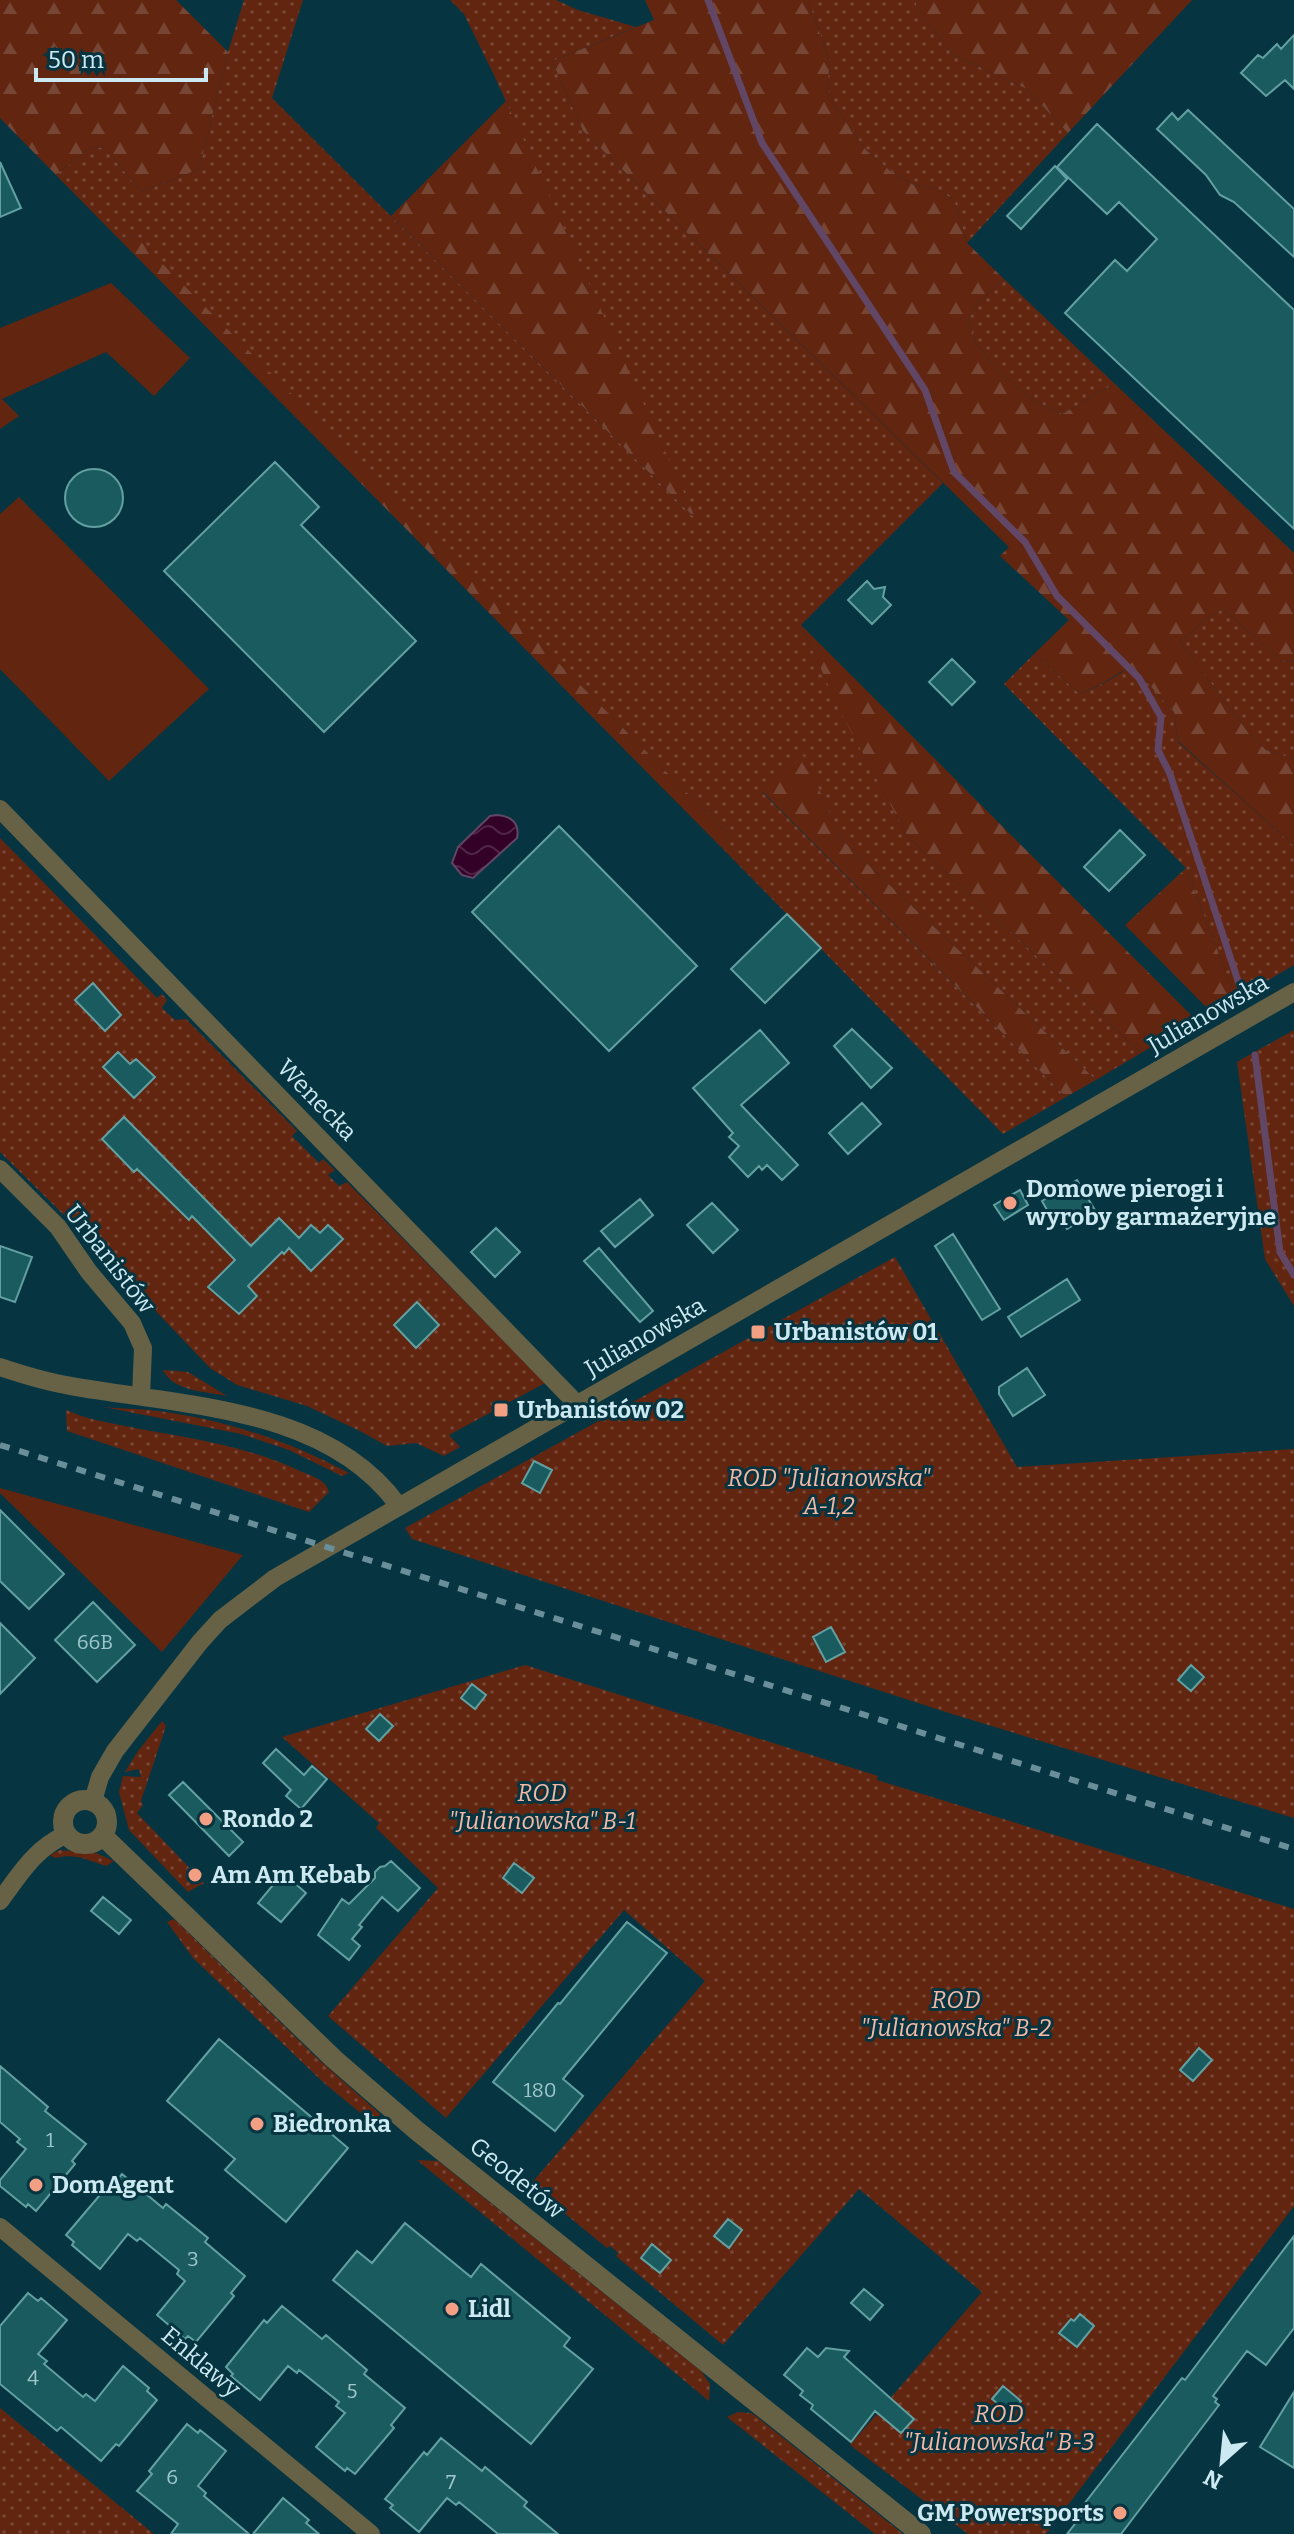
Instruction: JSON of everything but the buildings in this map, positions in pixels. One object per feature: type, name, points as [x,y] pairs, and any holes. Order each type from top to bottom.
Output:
[{"type":"street","name":"Wenecka","points":[[0,809],[577,1404]]},
{"type":"street","name":"Julianowska","points":[[93,1801],[100,1777],[115,1751],[200,1642],[220,1620],[275,1578],[1294,992]]},
{"type":"street","name":"Urbanistów","points":[[0,1169],[58,1227],[89,1272],[132,1323],[143,1348],[141,1396]]},
{"type":"street","points":[[0,1367],[50,1382],[236,1412],[312,1439],[359,1463],[384,1485],[398,1505]]},
{"type":"street","points":[[79,1801],[93,1801],[107,1816],[107,1830],[98,1841],[84,1845],[71,1840],[63,1821],[67,1809],[79,1801]]},
{"type":"street","points":[[0,1901],[34,1855],[67,1834]]},
{"type":"street","name":"Geodetów","points":[[103,1836],[334,2059],[404,2120],[921,2534]]},
{"type":"street","name":"Enklawy","points":[[0,2227],[371,2534]]},
{"type":"green space","points":[[0,0],[176,0],[228,52],[199,169],[141,192],[105,148],[91,147],[56,175],[0,118]]},
{"type":"green space","points":[[244,0],[303,0],[272,98],[694,517],[494,75],[464,14],[450,0],[556,0],[578,10],[636,27],[552,61],[583,131],[943,483],[801,625],[841,712],[908,837],[1141,1053],[1096,1080],[842,840],[804,757],[762,792],[1066,1097],[1003,1134],[722,848],[732,838],[136,238],[119,239],[56,175],[91,147],[105,148],[141,192],[199,169]]},
{"type":"green space","points":[[645,0],[808,0],[830,62],[827,86],[834,105],[866,150],[889,170],[914,185],[935,188],[954,200],[967,243],[1004,279],[977,304],[969,319],[976,344],[996,368],[1029,398],[1062,414],[1116,385],[1294,553],[1294,662],[1282,661],[1223,609],[1211,615],[1180,642],[1250,735],[1266,750],[1294,759],[1294,846],[1178,741],[1174,712],[1132,666],[1100,685],[1079,693],[1034,654],[1069,620],[1000,556],[1009,547],[583,131],[552,61],[654,20]]},
{"type":"green space","points":[[808,0],[917,0],[916,6],[952,54],[1027,89],[1068,133],[967,243],[954,200],[935,188],[914,185],[889,170],[866,150],[834,105],[827,86],[830,62]]},
{"type":"green space","points":[[917,0],[1192,0],[1068,133],[1027,89],[952,54],[916,6]]},
{"type":"green space","points":[[506,101],[696,519],[391,216]]},
{"type":"green space","points":[[136,237],[733,839],[722,848],[119,239]]},
{"type":"green space","points":[[1004,279],[1116,385],[1062,414],[1029,398],[996,368],[976,344],[969,319],[977,304]]},
{"type":"green space","points":[[111,283],[190,358],[154,396],[106,352],[2,399],[19,416],[0,429],[0,328]]},
{"type":"green space","points":[[19,497],[209,689],[109,781],[0,669],[0,514]]},
{"type":"green space","points":[[1223,609],[1282,661],[1294,662],[1294,759],[1266,750],[1250,735],[1180,642],[1211,615]]},
{"type":"green space","points":[[801,625],[1195,1021],[1141,1053],[908,837],[841,713]]},
{"type":"green space","points":[[1034,654],[1079,693],[1100,685],[1132,666],[1174,712],[1178,742],[1294,846],[1294,965],[1236,999],[1186,868],[1004,684]]},
{"type":"green space","points":[[804,756],[842,840],[1096,1080],[1066,1097],[762,791]]},
{"type":"green space","points":[[0,838],[157,998],[162,994],[167,1000],[162,1008],[175,1020],[186,1019],[297,1131],[292,1136],[319,1163],[323,1159],[335,1170],[328,1175],[339,1186],[347,1182],[545,1383],[449,1435],[460,1447],[444,1456],[416,1443],[387,1446],[307,1406],[237,1385],[210,1368],[89,1241],[82,1224],[66,1217],[0,1152]]},
{"type":"green space","points":[[1186,868],[1236,999],[1212,1013],[1125,925]]},
{"type":"green space","points":[[1294,1030],[1294,1306],[1265,1259],[1237,1062]]},
{"type":"green space","name":"ROD \"Julianowska\" A-1,2","points":[[895,1257],[1017,1467],[1294,1449],[1294,1818],[952,1714],[412,1539],[405,1528]]},
{"type":"green space","points":[[163,1370],[188,1372],[227,1396],[182,1387]]},
{"type":"green space","points":[[104,1407],[164,1412],[241,1428],[307,1452],[349,1473],[342,1476],[289,1450],[241,1434]]},
{"type":"green space","points":[[66,1410],[122,1426],[250,1452],[318,1478],[329,1492],[309,1512],[67,1431]]},
{"type":"green space","points":[[0,1488],[243,1555],[162,1652],[0,1493]]},
{"type":"green space","points":[[525,1665],[878,1776],[877,1780],[1294,1909],[1294,2206],[1046,2534],[968,2534],[850,2445],[982,2292],[859,2189],[723,2345],[616,2256],[618,2253],[610,2246],[607,2248],[530,2185],[705,1981],[624,1910],[446,2118],[328,2016],[438,1888],[376,1828],[379,1823],[282,1737]]},
{"type":"green space","points":[[162,1721],[166,1726],[141,1801],[143,1805],[137,1813],[204,1883],[188,1892],[129,1830],[119,1792],[123,1776],[141,1777],[139,1769],[125,1772]]},
{"type":"green space","points":[[59,1850],[96,1853],[114,1861],[106,1866],[81,1858],[55,1858],[50,1855]]},
{"type":"green space","points":[[174,1919],[317,2058],[380,2114],[385,2133],[324,2083],[193,1958],[167,1922]]},
{"type":"green space","points":[[417,2160],[438,2161],[701,2371],[710,2384],[709,2401]]},
{"type":"green space","points":[[0,2408],[154,2534],[0,2534]]},
{"type":"green space","points":[[738,2412],[757,2417],[903,2534],[875,2534],[727,2417]]},
{"type":"water","points":[[497,815],[513,821],[517,838],[473,878],[462,875],[452,863],[458,847],[490,816]]},
{"type":"waterway","points":[[708,0],[762,143],[925,390],[954,472],[1025,542],[1057,596],[1139,678],[1161,717],[1158,750],[1170,774],[1239,984]]},
{"type":"waterway","points":[[1255,1055],[1280,1252],[1294,1275]]},
{"type":"railway","points":[[0,1445],[1294,1849]]},
{"type":"place","name":"Domowe pierogi i wyroby garmażeryjne","points":[[1010,1203]]},
{"type":"place","name":"Urbanistów 01","points":[[758,1332]]},
{"type":"place","name":"Urbanistów 02","points":[[501,1410]]},
{"type":"place","name":"Rondo 2","points":[[206,1819]]},
{"type":"place","name":"Am Am Kebab","points":[[195,1875]]},
{"type":"place","name":"Biedronka","points":[[257,2124]]},
{"type":"place","name":"DomAgent","points":[[36,2185]]},
{"type":"place","name":"Lidl","points":[[452,2309]]},
{"type":"place","name":"GM Powersports","points":[[1120,2513]]},
{"type":"park label","name":"ROD \"Julianowska\" B-1","points":[[542,1807]]},
{"type":"park label","name":"ROD \"Julianowska\" B-2","points":[[956,2014]]},
{"type":"park label","name":"ROD \"Julianowska\" B-3","points":[[999,2428]]}]
